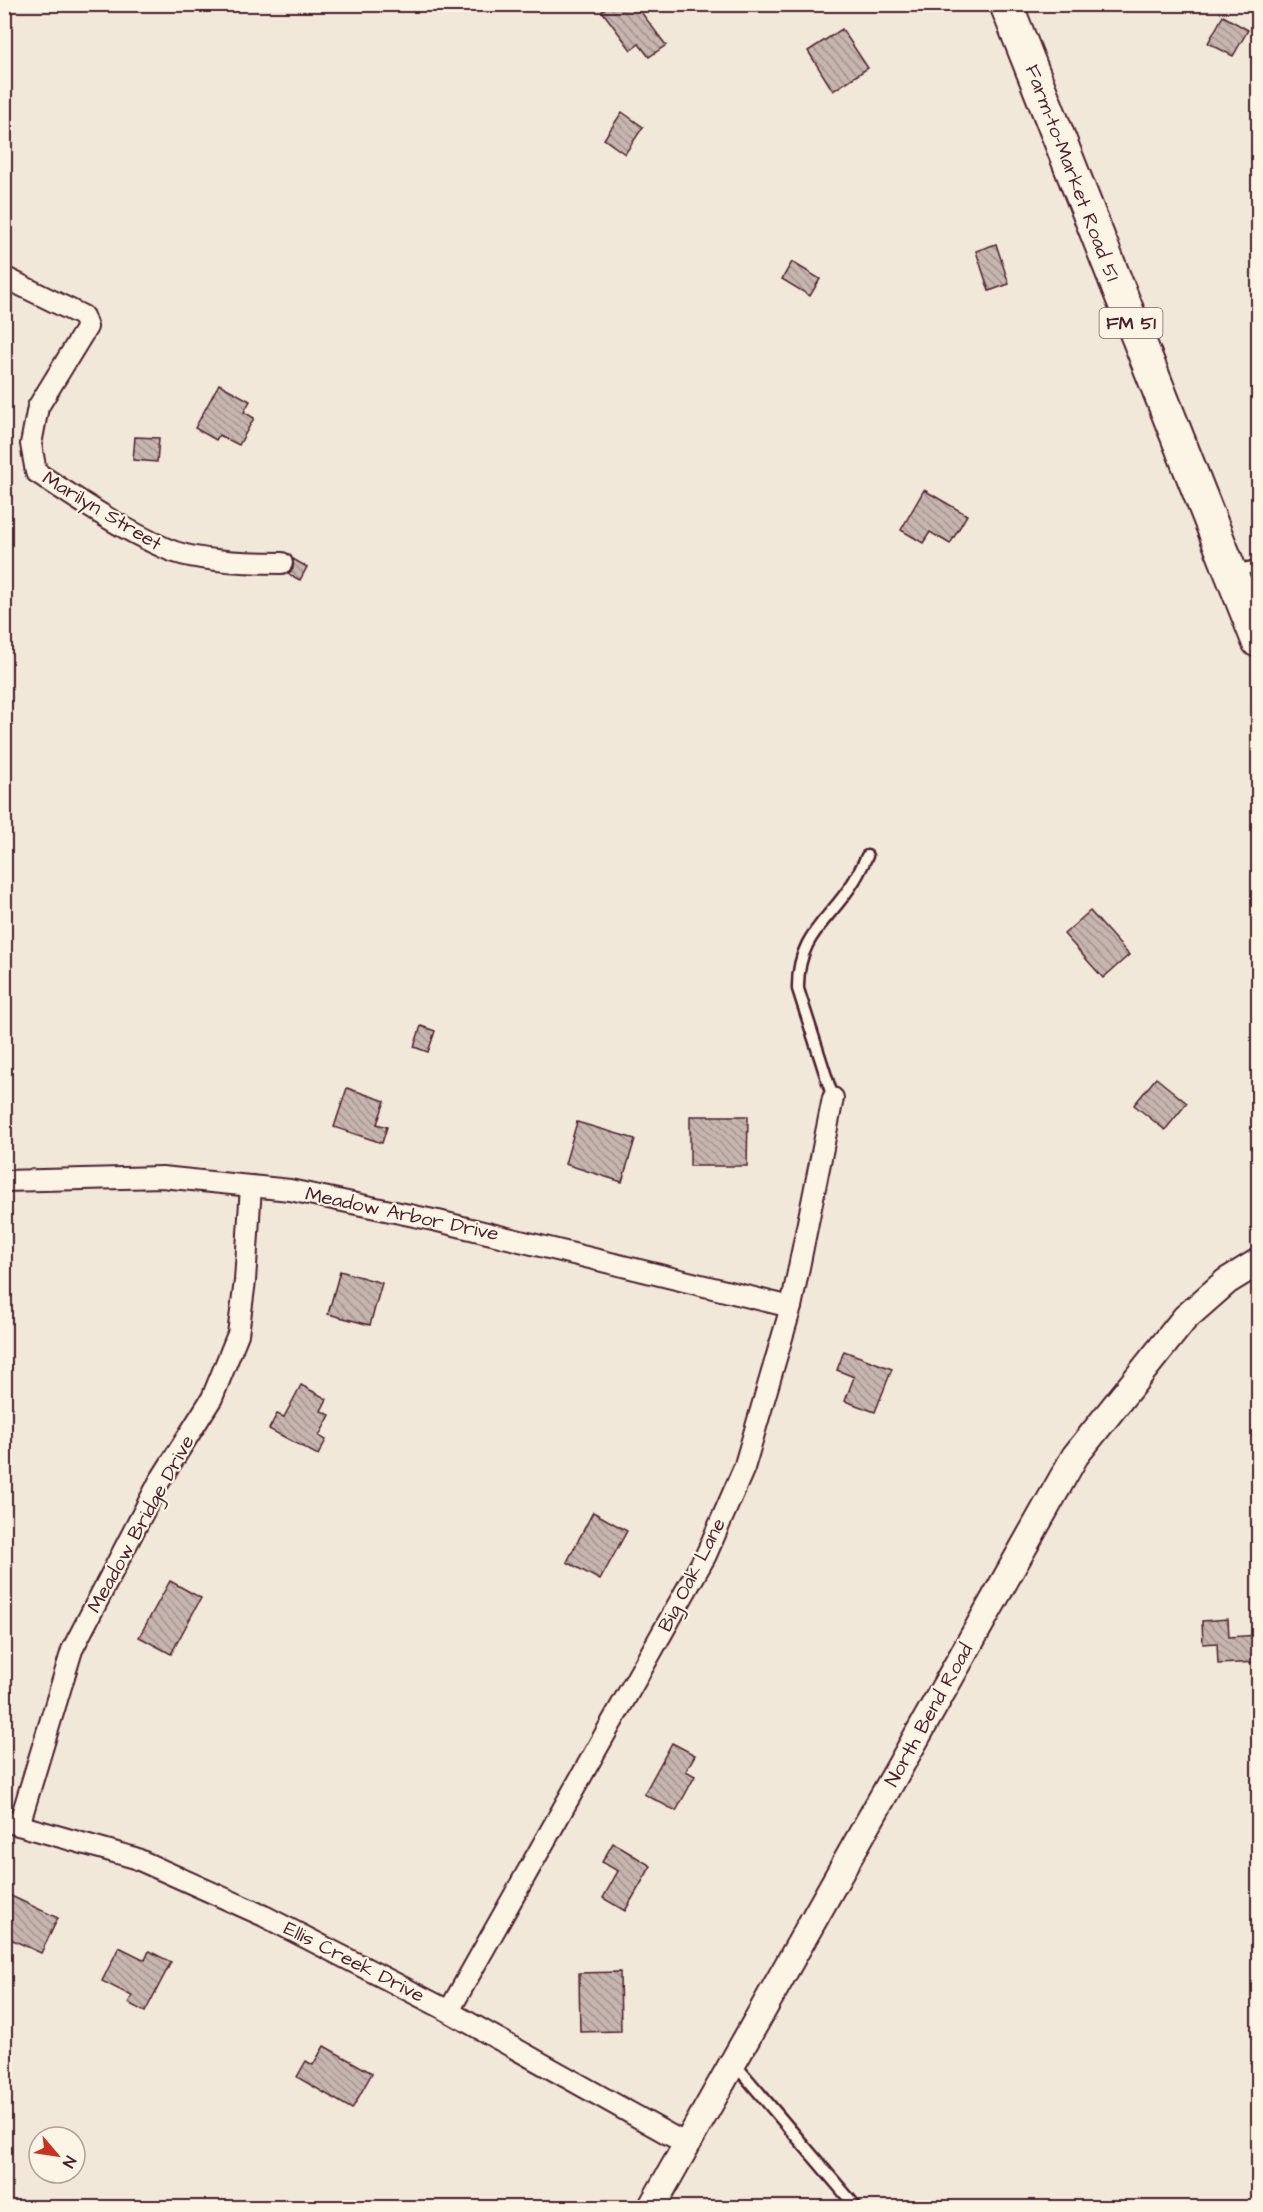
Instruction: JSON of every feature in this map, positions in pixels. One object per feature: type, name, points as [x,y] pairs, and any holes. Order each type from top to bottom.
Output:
[{"type":"main road","name":"Farm-to-Market Road 51","points":[[1006,4],[1108,266],[1245,568],[1258,641]]},
{"type":"street","name":"Marilyn Street","points":[[4,277],[83,316],[87,327],[38,407],[30,444],[36,472],[78,500],[169,550],[238,563],[282,563]]},
{"type":"street","name":"Big Oak Lane","points":[[449,2011],[706,1555],[744,1468],[791,1306],[833,1098]]},
{"type":"street","name":"Meadow Arbor Drive","points":[[4,1181],[162,1177],[290,1190],[438,1221],[791,1306]]},
{"type":"street","name":"Meadow Bridge Drive","points":[[12,1823],[72,1650],[159,1482],[212,1398],[238,1334],[245,1281],[250,1186]]},
{"type":"street","name":"North Bend Road","points":[[651,2208],[1075,1456],[1156,1351],[1185,1318],[1227,1281],[1258,1262]]},
{"type":"street","name":"Ellis Creek Drive","points":[[12,1823],[135,1858],[264,1916],[449,2011],[686,2145]]},
{"type":"lane","points":[[833,1098],[798,989],[797,970],[811,936],[854,882],[867,856]]},
{"type":"lane","points":[[733,2062],[857,2208]]},
{"type":"building","points":[[610,4],[635,4],[666,45],[649,57],[639,44],[631,50],[602,11]]},
{"type":"building","points":[[1223,16],[1248,30],[1233,56],[1208,43]]},
{"type":"building","points":[[842,29],[868,68],[833,91],[808,51]]},
{"type":"building","points":[[622,112],[643,127],[625,154],[604,139]]},
{"type":"building","points":[[996,244],[1009,284],[989,291],[976,251]]},
{"type":"building","points":[[792,262],[820,279],[810,296],[782,279]]},
{"type":"building","points":[[219,384],[250,401],[244,412],[254,418],[239,445],[219,435],[216,440],[195,428]]},
{"type":"building","points":[[135,437],[159,438],[157,462],[133,460]]},
{"type":"building","points":[[924,490],[967,515],[950,544],[930,532],[923,543],[901,530]]},
{"type":"building","points":[[293,559],[307,567],[300,580],[288,574],[293,569]]},
{"type":"building","points":[[1090,911],[1129,955],[1103,978],[1064,934]]},
{"type":"building","points":[[421,1026],[435,1031],[428,1052],[414,1047]]},
{"type":"building","points":[[1156,1078],[1187,1103],[1165,1130],[1134,1105]]},
{"type":"building","points":[[347,1088],[385,1101],[377,1124],[387,1127],[382,1143],[334,1127]]},
{"type":"building","points":[[690,1116],[748,1116],[747,1166],[690,1166]]},
{"type":"building","points":[[577,1122],[635,1139],[622,1182],[565,1164]]},
{"type":"building","points":[[340,1271],[382,1283],[370,1325],[328,1314]]},
{"type":"building","points":[[844,1351],[892,1369],[875,1412],[845,1401],[854,1377],[837,1370]]},
{"type":"building","points":[[301,1385],[327,1399],[321,1411],[330,1415],[319,1436],[326,1440],[318,1455],[269,1429],[277,1414],[284,1417]]},
{"type":"building","points":[[593,1512],[627,1531],[600,1580],[567,1562]]},
{"type":"building","points":[[170,1581],[201,1598],[171,1654],[139,1637]]},
{"type":"building","points":[[1228,1619],[1229,1637],[1258,1635],[1258,1662],[1218,1664],[1217,1643],[1203,1644],[1202,1621]]},
{"type":"building","points":[[672,1743],[695,1755],[686,1771],[695,1776],[676,1811],[644,1794]]},
{"type":"building","points":[[613,1843],[651,1866],[625,1911],[603,1898],[618,1871],[602,1862]]},
{"type":"building","points":[[9,1895],[58,1918],[41,1953],[4,1936],[4,1904]]},
{"type":"building","points":[[119,1947],[145,1960],[149,1951],[171,1962],[145,2012],[128,2003],[132,1996],[102,1981]]},
{"type":"building","points":[[620,1972],[621,2031],[580,2032],[579,1973]]},
{"type":"building","points":[[324,2046],[372,2073],[352,2109],[297,2077],[306,2061],[313,2065]]}]
